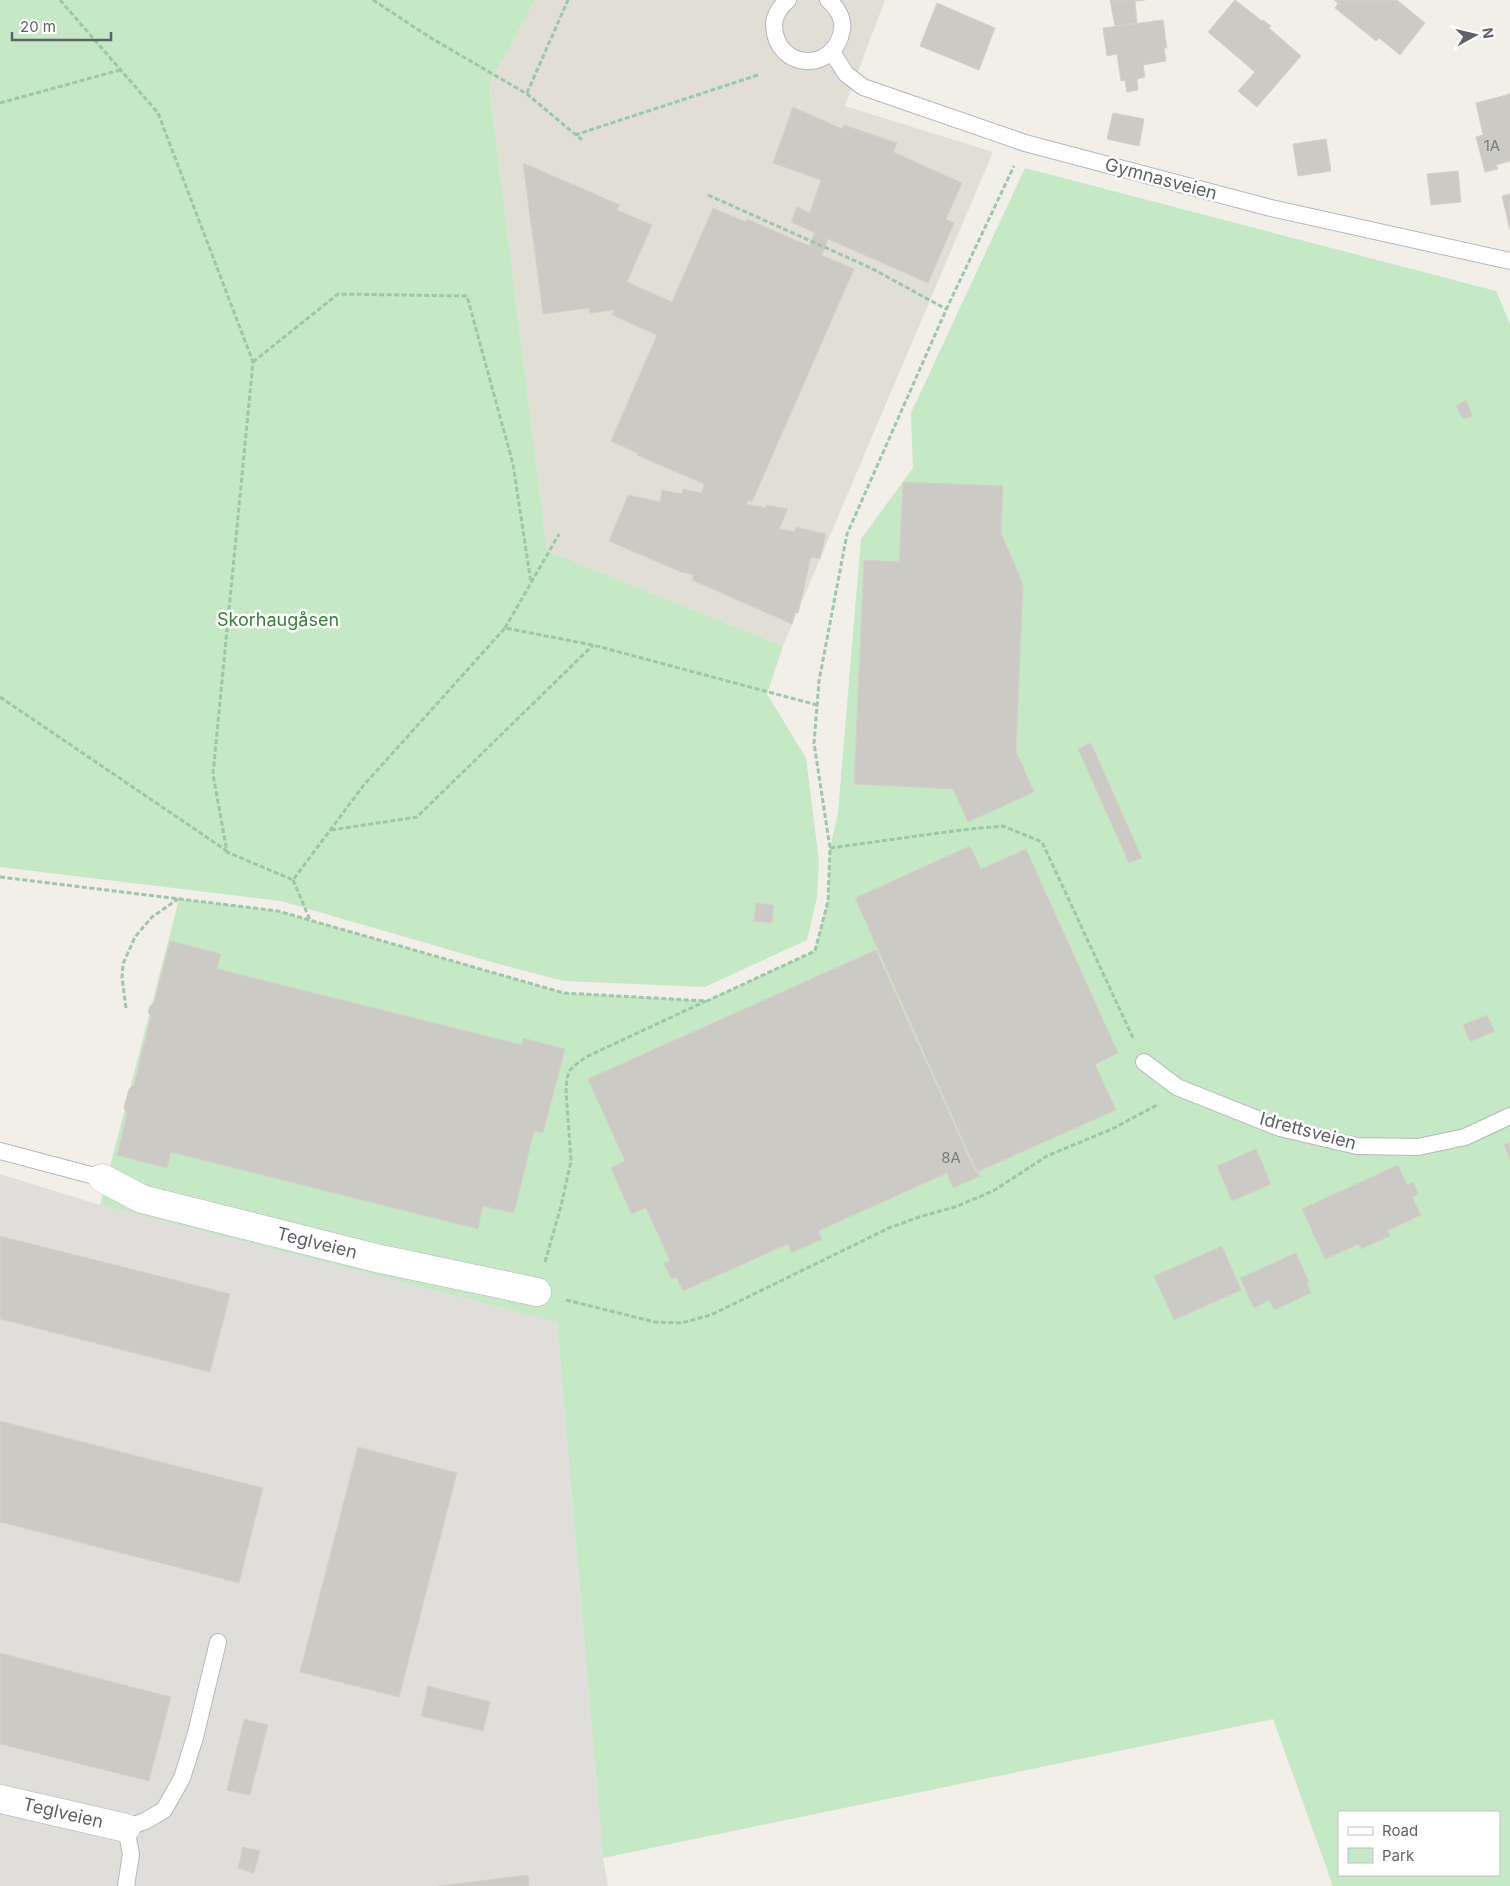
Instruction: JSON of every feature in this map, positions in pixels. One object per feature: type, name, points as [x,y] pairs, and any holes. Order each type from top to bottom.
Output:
[{"type":"street","name":"Teglveien","points":[[102,1178],[142,1199],[376,1258],[537,1292]]},
{"type":"street","name":"Teglveien","points":[[0,1799],[126,1828]]},
{"type":"lane","points":[[788,0],[778,10],[774,23],[775,37],[782,49],[792,58],[806,62],[820,60],[832,52],[840,40],[842,27],[839,13],[828,0]]},
{"type":"lane","name":"Gymnasveien","points":[[832,52],[846,74],[863,87],[1025,143],[1271,208],[1510,261]]},
{"type":"lane","name":"Idrettsveien","points":[[1144,1062],[1177,1087],[1280,1128],[1357,1146],[1418,1147],[1465,1137],[1510,1116]]},
{"type":"lane","points":[[0,1151],[102,1178]]},
{"type":"lane","points":[[126,1886],[131,1854],[126,1828],[146,1821],[164,1810],[182,1778],[195,1737],[218,1642]]},
{"type":"path","points":[[60,0],[158,113],[253,362],[213,774],[227,852]]},
{"type":"path","points":[[373,0],[431,38],[527,94],[582,140]]},
{"type":"path","points":[[527,94],[568,0]]},
{"type":"path","points":[[0,103],[120,70]]},
{"type":"path","points":[[574,135],[758,75]]},
{"type":"path","points":[[1025,143],[946,310],[847,534],[819,681],[814,743],[830,848],[828,901],[815,951],[586,1057],[570,1070],[566,1091],[571,1161],[561,1206],[537,1292],[655,1322],[681,1323],[711,1315],[889,1228],[919,1217],[955,1208],[993,1191],[1047,1156],[1112,1129],[1159,1104],[1177,1087]]},
{"type":"path","points":[[708,194],[871,268],[946,310]]},
{"type":"path","points":[[253,362],[338,294],[467,296],[513,464],[531,583]]},
{"type":"path","points":[[293,880],[363,786],[505,628],[559,534]]},
{"type":"path","points":[[505,628],[593,645],[817,705]]},
{"type":"path","points":[[330,830],[416,817],[593,645]]},
{"type":"path","points":[[0,697],[227,852],[293,880],[310,920]]},
{"type":"path","points":[[830,848],[1003,826],[1042,842],[1144,1062]]},
{"type":"path","points":[[0,877],[278,911],[564,993],[706,1001]]},
{"type":"path","points":[[126,1008],[123,964],[135,937],[152,917],[179,899]]},
{"type":"shaded area","points":[[535,0],[885,0],[845,106],[993,152],[783,646],[547,551],[489,83]]},
{"type":"shaded area","points":[[0,1174],[100,1205],[557,1322],[603,1858],[608,1886],[0,1886]]},
{"type":"green space","name":"Skorhaugåsen","points":[[0,0],[535,0],[489,84],[547,551],[783,646],[767,694],[806,758],[819,861],[817,897],[807,940],[705,987],[564,981],[281,901],[0,867]]},
{"type":"green space","points":[[1025,168],[1496,291],[1510,324],[1510,1886],[1333,1886],[1273,1719],[603,1858],[557,1322],[100,1205],[179,899],[278,911],[564,993],[706,1001],[815,951],[828,901],[830,848],[838,813],[861,539],[913,468],[911,413]]},
{"type":"building","points":[[1110,0],[1145,0],[1135,1],[1137,23],[1115,26]]},
{"type":"building","points":[[1235,0],[1271,26],[1269,28],[1301,56],[1257,107],[1238,91],[1255,72],[1208,32]]},
{"type":"building","points":[[1334,0],[1397,0],[1425,23],[1400,55],[1379,38],[1376,41],[1335,8],[1338,3]]},
{"type":"building","points":[[937,3],[995,28],[979,70],[920,46]]},
{"type":"building","points":[[1163,20],[1167,48],[1164,48],[1166,61],[1143,65],[1145,77],[1137,79],[1138,90],[1127,92],[1125,80],[1121,81],[1117,54],[1107,56],[1103,28]]},
{"type":"building","points":[[1510,94],[1510,161],[1496,165],[1498,169],[1485,172],[1476,137],[1483,135],[1476,103]]},
{"type":"building","points":[[793,107],[842,129],[844,125],[897,143],[893,152],[962,183],[946,219],[954,223],[928,283],[828,239],[823,252],[809,246],[815,233],[791,222],[797,207],[810,213],[821,180],[773,163]]},
{"type":"building","points":[[1113,113],[1144,119],[1139,146],[1107,139]]},
{"type":"building","points":[[1326,139],[1331,171],[1298,176],[1293,144]]},
{"type":"building","points":[[523,163],[620,205],[617,210],[652,225],[627,282],[672,302],[713,208],[746,222],[747,219],[823,252],[821,255],[854,269],[752,502],[748,500],[747,504],[766,508],[766,505],[788,509],[779,529],[795,532],[796,527],[826,534],[820,559],[811,557],[798,613],[795,612],[792,624],[692,580],[694,575],[681,572],[609,541],[628,495],[660,502],[662,490],[682,494],[683,489],[702,493],[704,484],[637,455],[638,453],[611,441],[657,335],[612,315],[614,310],[590,313],[589,308],[543,314]]},
{"type":"building","points":[[1458,171],[1461,202],[1431,205],[1427,174]]},
{"type":"building","points":[[1510,194],[1510,230],[1502,196]]},
{"type":"building","points":[[1466,400],[1472,416],[1464,419],[1456,406]]},
{"type":"building","points":[[903,482],[1003,486],[1001,533],[1023,584],[1016,751],[1034,792],[968,822],[953,789],[854,784],[864,560],[899,562]]},
{"type":"building","points":[[1091,743],[1142,858],[1129,863],[1078,749]]},
{"type":"building","points":[[970,846],[981,869],[1026,849],[1118,1053],[1095,1064],[1116,1110],[977,1172],[855,898]]},
{"type":"building","points":[[756,903],[774,905],[772,923],[754,921]]},
{"type":"building","points":[[170,941],[221,954],[217,969],[522,1045],[523,1038],[565,1049],[543,1133],[534,1131],[514,1213],[483,1206],[478,1229],[171,1152],[167,1168],[117,1155],[127,1114],[124,1107],[129,1089],[134,1085],[151,1016],[148,1012],[150,1006],[154,1003]]},
{"type":"building","points":[[876,950],[976,1173],[978,1172],[980,1176],[953,1188],[947,1173],[818,1231],[822,1239],[792,1253],[788,1244],[683,1291],[676,1277],[671,1279],[664,1263],[670,1261],[646,1208],[631,1214],[611,1168],[625,1161],[588,1079]]},
{"type":"building","points":[[1487,1015],[1495,1031],[1470,1042],[1463,1025]]},
{"type":"building","points":[[1510,1142],[1510,1160],[1504,1145]]},
{"type":"building","points":[[1256,1149],[1271,1184],[1232,1201],[1217,1166]]},
{"type":"building","points":[[1398,1165],[1407,1185],[1413,1182],[1418,1194],[1412,1197],[1421,1215],[1387,1231],[1390,1236],[1361,1249],[1359,1244],[1325,1259],[1302,1209]]},
{"type":"building","points":[[0,1236],[230,1294],[210,1372],[0,1319]]},
{"type":"building","points":[[1222,1246],[1241,1290],[1174,1320],[1154,1276]]},
{"type":"building","points":[[1296,1253],[1309,1282],[1307,1284],[1311,1293],[1274,1310],[1269,1300],[1254,1308],[1240,1278]]},
{"type":"building","points":[[0,1421],[263,1488],[239,1583],[0,1522]]},
{"type":"building","points":[[358,1447],[457,1473],[399,1697],[300,1672]]},
{"type":"building","points":[[0,1653],[171,1697],[149,1781],[0,1744]]},
{"type":"building","points":[[428,1686],[490,1702],[483,1731],[421,1716]]},
{"type":"building","points":[[244,1719],[268,1725],[250,1795],[227,1790]]},
{"type":"building","points":[[243,1847],[260,1851],[254,1873],[238,1868]]},
{"type":"building","points":[[528,1875],[529,1886],[438,1886]]}]
